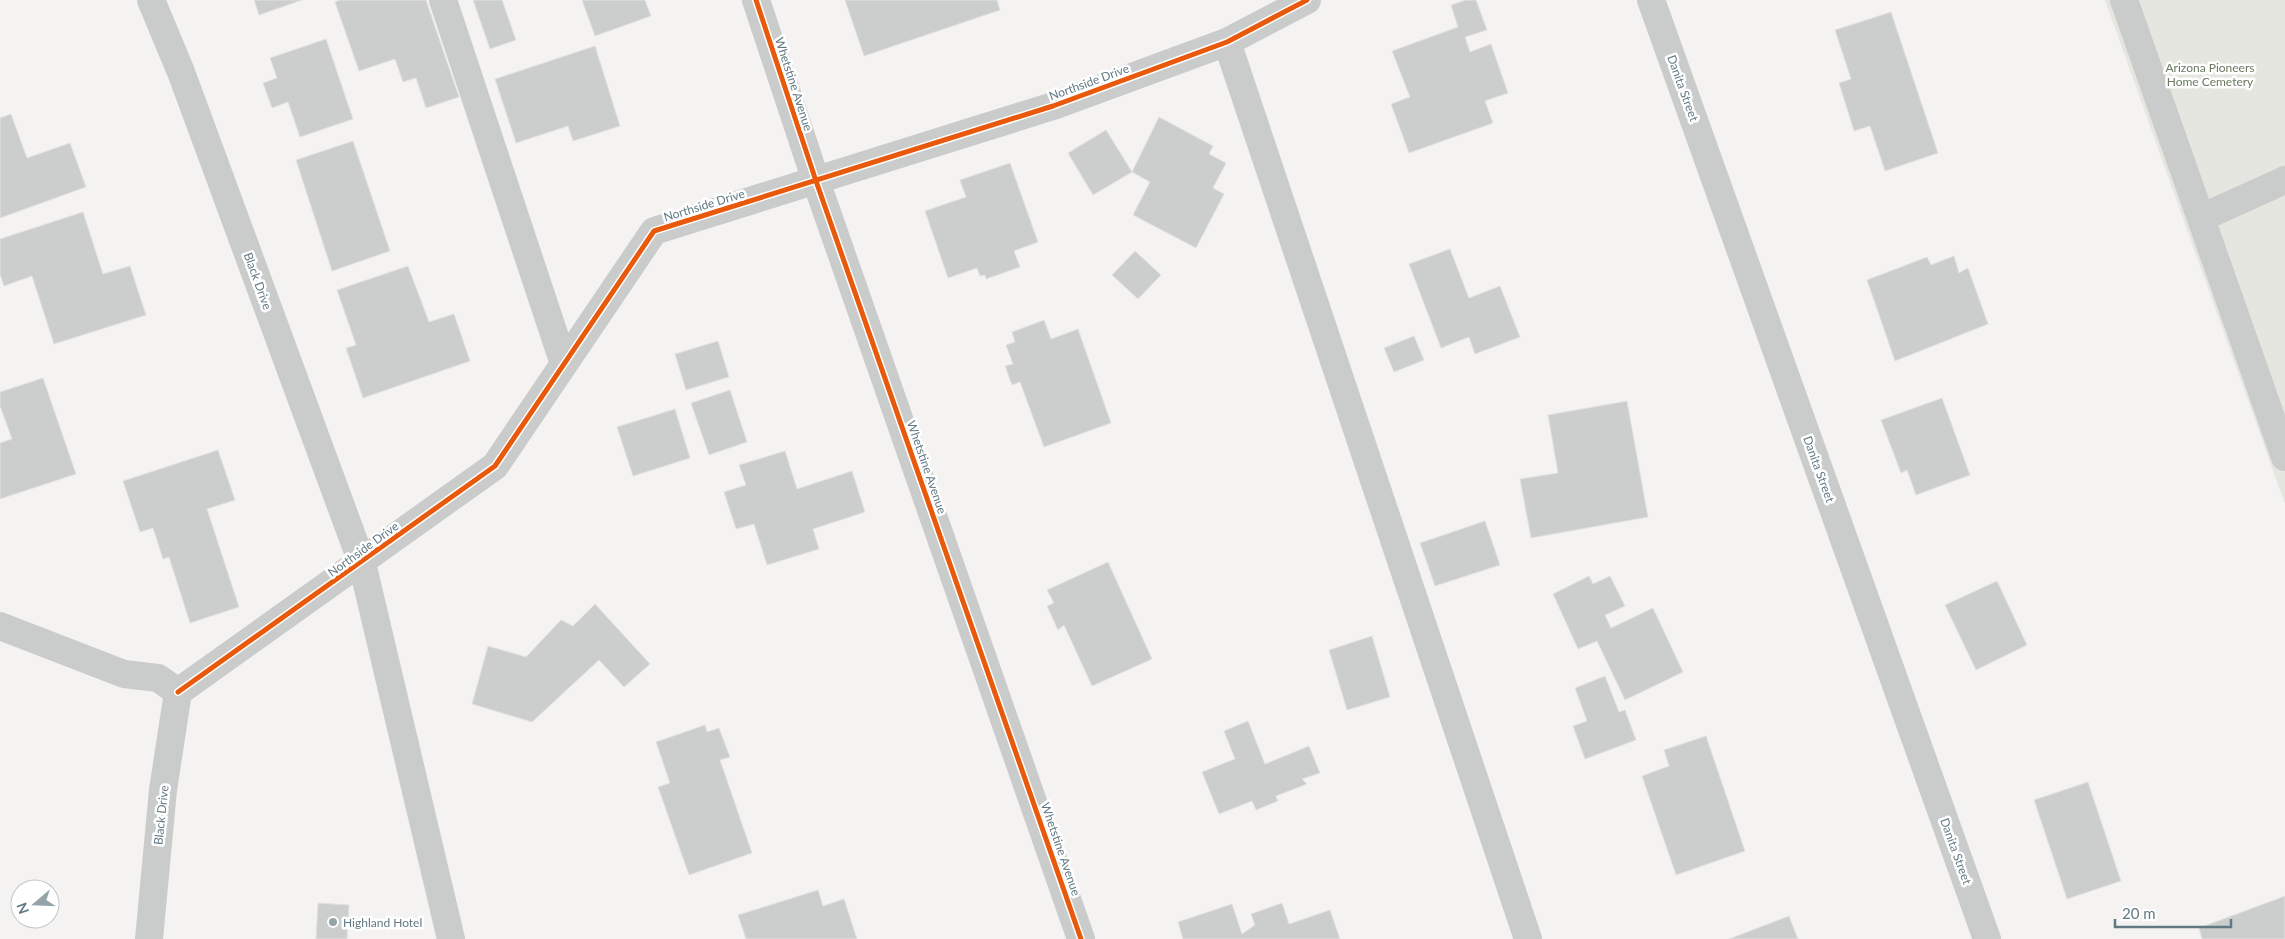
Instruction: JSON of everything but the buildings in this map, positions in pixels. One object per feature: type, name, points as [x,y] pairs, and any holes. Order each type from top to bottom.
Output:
[{"type":"street","name":"Black Drive","points":[[151,0],[181,72],[362,563],[452,939]]},
{"type":"street","points":[[443,0],[564,364]]},
{"type":"street","name":"Whetstine Avenue","points":[[756,0],[816,181],[1082,939]]},
{"type":"street","name":"Northside Drive","points":[[178,692],[362,563],[495,466],[654,231],[1053,106],[1227,42],[1307,0]]},
{"type":"street","name":"Danita Street","points":[[1651,0],[1987,939]]},
{"type":"street","points":[[2124,0],[2285,457]]},
{"type":"street","points":[[1227,42],[1528,939]]},
{"type":"street","points":[[2201,218],[2285,180]]},
{"type":"street","points":[[0,626],[124,674],[158,678],[178,692]]},
{"type":"street","name":"Black Drive","points":[[149,939],[163,790],[178,692]]},
{"type":"green space","name":"Arizona Pioneers Home Cemetery","points":[[2105,0],[2285,0],[2285,504]]},
{"type":"cycle path","points":[[756,0],[816,181],[1081,939]]},
{"type":"cycle path","points":[[178,692],[495,466],[654,231],[1053,106],[1227,42],[1307,0]]},
{"type":"place","name":"Highland Hotel","points":[[333,922]]}]
